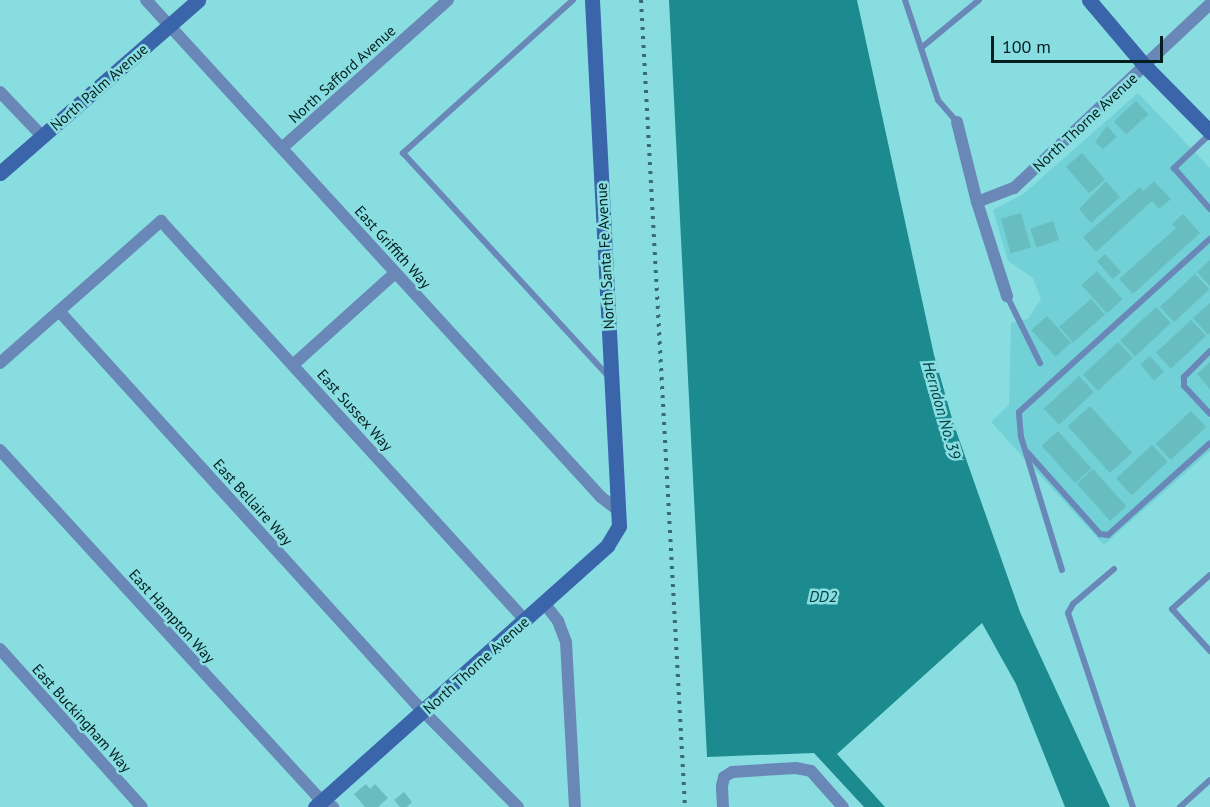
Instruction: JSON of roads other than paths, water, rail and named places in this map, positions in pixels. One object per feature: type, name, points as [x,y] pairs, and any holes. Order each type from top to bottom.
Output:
[{"type":"street","name":"East Griffith Way","points":[[146,0],[601,496],[620,512]]},
{"type":"street","name":"North Palm Avenue","points":[[0,173],[198,0]]},
{"type":"street","name":"North Safford Avenue","points":[[283,147],[448,0]]},
{"type":"street","name":"North Santa Fe Avenue","points":[[592,0],[620,512]]},
{"type":"street","points":[[1089,0],[1145,66],[1210,133]]},
{"type":"street","name":"North Thorne Avenue","points":[[977,202],[1014,188],[1210,4]]},
{"type":"street","points":[[0,92],[42,136]]},
{"type":"street","points":[[957,122],[977,202],[1007,296]]},
{"type":"street","name":"East Sussex Way","points":[[59,310],[161,221],[294,364],[525,620]]},
{"type":"street","points":[[294,364],[395,273]]},
{"type":"street","points":[[1,359],[59,310]]},
{"type":"street","name":"East Bellaire Way","points":[[59,310],[425,712],[518,807]]},
{"type":"street","name":"East Hampton Way","points":[[0,450],[324,805]]},
{"type":"street","name":"North Thorne Avenue","points":[[324,805],[607,546],[619,526],[620,512]]},
{"type":"street","points":[[544,603],[558,621],[566,642],[575,807]]},
{"type":"street","name":"East Buckingham Way","points":[[0,649],[142,807]]},
{"type":"street","points":[[723,807],[724,777],[732,772],[796,768],[811,771],[843,807]]},
{"type":"lane","points":[[573,0],[403,153],[611,380]]},
{"type":"lane","points":[[904,0],[938,100],[957,122]]},
{"type":"lane","points":[[921,48],[979,0]]},
{"type":"lane","points":[[1210,133],[1174,168],[1210,209]]},
{"type":"lane","points":[[1062,570],[1024,449],[1017,422],[1019,412],[1210,239]]},
{"type":"lane","points":[[1007,296],[1040,363]]},
{"type":"lane","points":[[1210,351],[1184,377],[1184,386],[1210,414]]},
{"type":"lane","points":[[1024,449],[1100,534],[1108,535],[1210,443]]},
{"type":"lane","points":[[1114,569],[1073,604],[1068,613],[1132,807]]},
{"type":"lane","points":[[1210,575],[1172,609],[1210,651]]},
{"type":"lane","points":[[1180,807],[1210,780]]},
{"type":"water","name":"DD2","points":[[669,0],[857,0],[934,355],[953,422],[1020,612],[1110,807],[1065,807],[1016,684],[982,623],[837,754],[885,807],[864,807],[814,753],[707,757]]},
{"type":"railway","points":[[641,0],[685,807]]},
{"type":"water label","name":"Herndon No. 39","points":[[942,410]]}]
